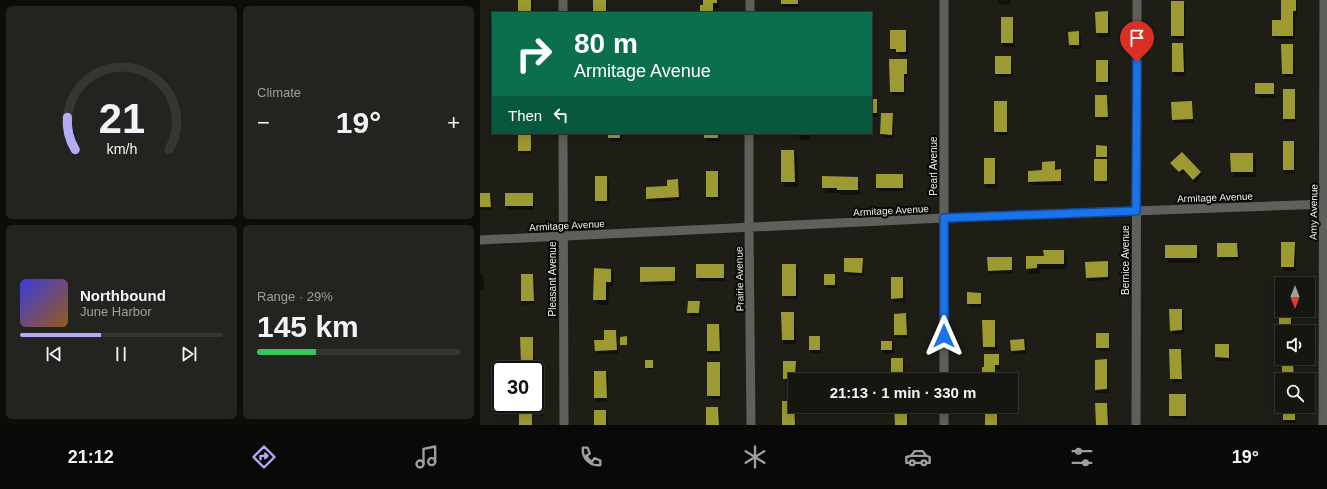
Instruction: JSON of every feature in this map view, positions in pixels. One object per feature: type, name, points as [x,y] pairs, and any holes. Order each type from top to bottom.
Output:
[{"type":"street","points":[[563,0],[563,12]]},
{"type":"street","points":[[750,0],[750,12]]},
{"type":"street","name":"Pearl Avenue","points":[[944,0],[944,373]]},
{"type":"street","name":"Bernice Avenue","points":[[1136,425],[1137,0]]},
{"type":"street","name":"Amy Avenue","points":[[1323,425],[1325,204],[1324,0]]},
{"type":"street","name":"Pleasant Avenue","points":[[563,134],[564,425]]},
{"type":"street","name":"Prairie Avenue","points":[[750,134],[749,227],[751,425]]},
{"type":"street","name":"Armitage Avenue","points":[[480,240],[944,218],[1325,204]]},
{"type":"street","points":[[944,413],[944,425]]},
{"type":"building","points":[[518,0],[531,0],[531,12],[518,12]]},
{"type":"building","points":[[593,0],[606,0],[606,12],[593,12]]},
{"type":"building","points":[[703,0],[717,0],[717,3],[713,3],[713,12],[700,12],[700,5],[703,5]]},
{"type":"building","points":[[781,0],[798,0],[798,4],[781,4]]},
{"type":"building","points":[[1281,0],[1296,0],[1296,11],[1293,11],[1293,36],[1272,36],[1272,20],[1281,20]]},
{"type":"building","points":[[1171,1],[1184,1],[1184,36],[1171,36]]},
{"type":"building","points":[[1108,11],[1108,33],[1096,33],[1095,12]]},
{"type":"building","points":[[1001,17],[1013,17],[1013,43],[1001,43]]},
{"type":"building","points":[[890,30],[906,30],[906,52],[896,52],[896,49],[890,49]]},
{"type":"building","points":[[1079,31],[1079,45],[1069,45],[1068,32]]},
{"type":"building","points":[[1172,43],[1183,43],[1184,72],[1172,72]]},
{"type":"building","points":[[1281,44],[1293,44],[1293,74],[1282,74]]},
{"type":"building","points":[[995,56],[1011,56],[1011,74],[995,74]]},
{"type":"building","points":[[889,59],[907,59],[907,74],[904,74],[904,92],[890,92]]},
{"type":"building","points":[[1096,60],[1108,60],[1108,82],[1096,82]]},
{"type":"building","points":[[1255,83],[1274,83],[1274,94],[1255,94]]},
{"type":"building","points":[[1283,89],[1295,89],[1295,119],[1283,119]]},
{"type":"building","points":[[1095,95],[1107,95],[1108,117],[1095,117]]},
{"type":"building","points":[[872,99],[877,99],[877,113],[872,113]]},
{"type":"building","points":[[994,101],[1007,101],[1007,132],[994,132]]},
{"type":"building","points":[[1192,101],[1193,119],[1172,120],[1171,102]]},
{"type":"building","points":[[881,113],[893,113],[892,135],[880,134]]},
{"type":"building","points":[[518,134],[531,134],[531,151],[518,151]]},
{"type":"building","points":[[608,134],[620,134],[620,138],[608,138]]},
{"type":"building","points":[[704,134],[718,134],[718,138],[704,138]]},
{"type":"building","points":[[1283,141],[1294,141],[1294,170],[1283,170]]},
{"type":"building","points":[[1096,145],[1107,146],[1107,157],[1096,157]]},
{"type":"building","points":[[781,150],[794,150],[795,182],[781,182]]},
{"type":"building","points":[[1182,152],[1201,172],[1193,180],[1183,169],[1179,172],[1170,163]]},
{"type":"building","points":[[1230,153],[1253,153],[1253,172],[1231,172]]},
{"type":"building","points":[[984,158],[995,158],[995,184],[984,184]]},
{"type":"building","points":[[1094,159],[1107,159],[1107,181],[1094,181]]},
{"type":"building","points":[[1055,161],[1055,170],[1061,169],[1061,181],[1028,182],[1028,171],[1042,170],[1042,162]]},
{"type":"building","points":[[706,171],[718,171],[718,197],[706,197]]},
{"type":"building","points":[[876,174],[903,174],[903,188],[876,188]]},
{"type":"building","points":[[595,176],[607,176],[607,201],[595,201]]},
{"type":"building","points":[[822,176],[858,177],[858,190],[822,188]]},
{"type":"building","points":[[678,179],[679,197],[646,199],[646,187],[667,186],[667,180]]},
{"type":"building","points":[[480,193],[490,193],[491,207],[480,207]]},
{"type":"building","points":[[505,193],[533,193],[533,206],[505,206]]},
{"type":"building","points":[[1281,242],[1295,242],[1294,267],[1281,267]]},
{"type":"building","points":[[1217,243],[1237,243],[1238,257],[1217,257]]},
{"type":"building","points":[[1165,245],[1197,245],[1197,258],[1165,258]]},
{"type":"building","points":[[1043,250],[1064,250],[1064,264],[1037,264],[1037,268],[1026,269],[1026,256],[1044,256]]},
{"type":"building","points":[[987,257],[1012,257],[1012,270],[988,271]]},
{"type":"building","points":[[844,258],[863,258],[862,273],[844,272]]},
{"type":"building","points":[[1108,261],[1108,277],[1086,278],[1085,262]]},
{"type":"building","points":[[696,264],[724,264],[724,278],[696,278]]},
{"type":"building","points":[[782,264],[796,264],[796,296],[782,296]]},
{"type":"building","points":[[640,267],[675,267],[675,281],[640,282]]},
{"type":"building","points":[[594,268],[611,269],[611,282],[606,282],[606,300],[593,300]]},
{"type":"building","points":[[521,274],[533,274],[534,301],[521,301]]},
{"type":"building","points":[[824,274],[835,274],[835,285],[824,285]]},
{"type":"building","points":[[891,277],[903,277],[903,298],[891,299]]},
{"type":"building","points":[[967,292],[981,293],[981,304],[967,304]]},
{"type":"building","points":[[688,301],[700,301],[699,313],[687,313]]},
{"type":"building","points":[[1169,309],[1182,309],[1182,330],[1170,331]]},
{"type":"building","points":[[781,312],[794,312],[794,340],[782,340]]},
{"type":"building","points":[[906,313],[907,335],[894,335],[894,314]]},
{"type":"building","points":[[1279,317],[1291,317],[1291,325],[1279,325]]},
{"type":"building","points":[[982,320],[995,320],[995,347],[983,347]]},
{"type":"building","points":[[707,324],[719,324],[720,351],[707,351]]},
{"type":"building","points":[[604,330],[616,330],[617,350],[595,351],[594,340],[604,340]]},
{"type":"building","points":[[1096,333],[1109,333],[1109,348],[1096,348]]},
{"type":"building","points":[[627,336],[627,345],[620,345],[620,337]]},
{"type":"building","points":[[809,336],[820,336],[820,350],[809,350]]},
{"type":"building","points":[[520,337],[533,337],[533,361],[521,361]]},
{"type":"building","points":[[1024,339],[1025,350],[1011,351],[1010,340]]},
{"type":"building","points":[[881,341],[892,341],[892,350],[881,350]]},
{"type":"building","points":[[1215,344],[1229,344],[1229,358],[1215,357]]},
{"type":"building","points":[[1169,349],[1181,349],[1182,379],[1170,379]]},
{"type":"building","points":[[984,354],[999,354],[999,365],[995,365],[995,373],[982,373],[982,367],[984,367]]},
{"type":"building","points":[[891,358],[903,358],[903,373],[891,373]]},
{"type":"building","points":[[1107,359],[1107,389],[1095,390],[1095,360]]},
{"type":"building","points":[[645,360],[653,360],[653,368],[645,368]]},
{"type":"building","points":[[783,361],[796,361],[795,373],[788,373],[788,379],[783,379]]},
{"type":"building","points":[[707,362],[720,362],[720,396],[707,396]]},
{"type":"building","points":[[1282,365],[1293,365],[1294,373],[1282,373]]},
{"type":"building","points":[[594,371],[606,371],[607,398],[594,398]]},
{"type":"building","points":[[1169,394],[1186,394],[1186,416],[1169,416]]},
{"type":"building","points":[[782,401],[788,401],[788,413],[794,413],[795,425],[782,425]]},
{"type":"building","points":[[1095,403],[1107,403],[1108,425],[1096,425]]},
{"type":"building","points":[[706,407],[718,407],[719,425],[706,425]]},
{"type":"building","points":[[594,410],[606,410],[606,425],[594,425]]},
{"type":"building","points":[[894,413],[907,413],[907,425],[895,425]]},
{"type":"building","points":[[985,413],[997,413],[997,425],[985,425]]},
{"type":"building","points":[[1283,413],[1295,413],[1295,420],[1283,420]]},
{"type":"building","points":[[519,414],[532,414],[532,425],[519,425]]},
{"type":"route","points":[[944,336],[944,218],[1136,211],[1137,62]]}]
